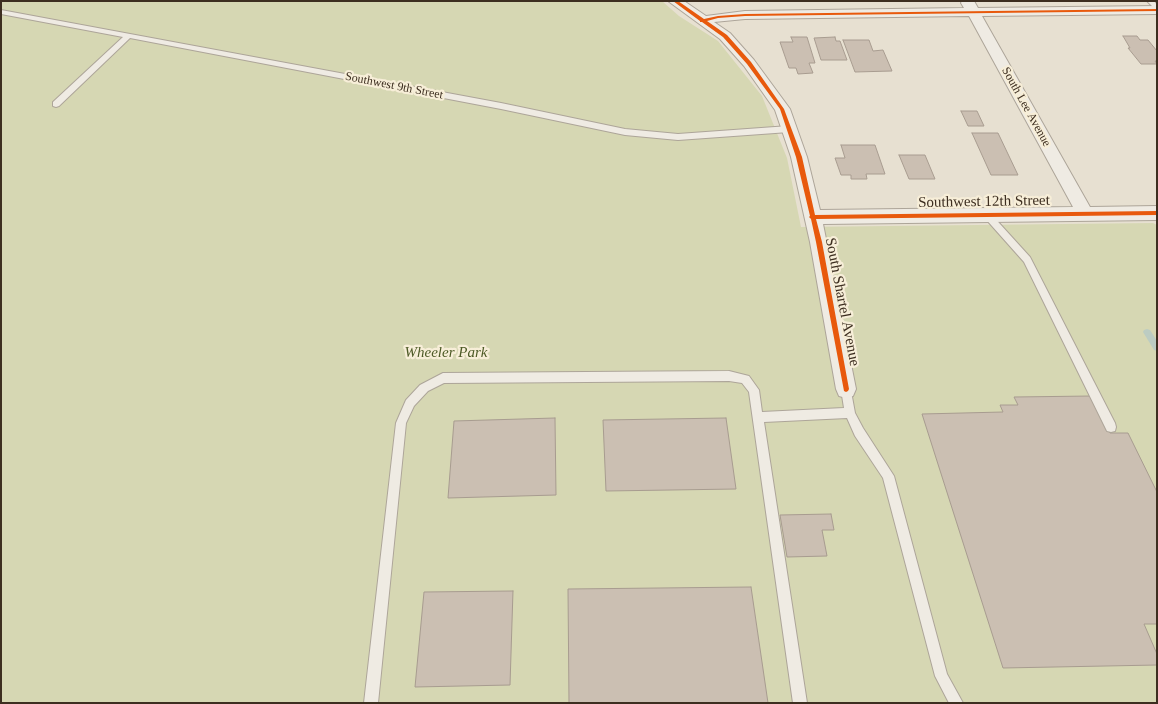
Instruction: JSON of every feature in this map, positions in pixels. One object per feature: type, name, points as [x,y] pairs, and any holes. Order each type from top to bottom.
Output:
[{"type":"street","name":"South Shartel Avenue","points":[[675,1],[725,36],[740,51],[782,109],[799,157],[846,389]]},
{"type":"street","points":[[702,21],[718,17],[745,15],[970,7],[1157,10]]},
{"type":"street","name":"South Lee Avenue","points":[[970,7],[1085,214]]},
{"type":"street","name":"Southwest 12th Street","points":[[812,217],[1157,213]]},
{"type":"lane","points":[[1150,1],[1157,10]]},
{"type":"lane","name":"Southwest 9th Street","points":[[1,12],[492,104],[625,132],[678,137],[789,129]]},
{"type":"lane","points":[[56,104],[128,36]]},
{"type":"lane","points":[[987,215],[1027,260],[1111,427]]},
{"type":"lane","points":[[371,703],[401,423],[410,403],[424,388],[443,378],[729,376],[745,379],[754,390],[800,703]]},
{"type":"lane","points":[[846,389],[850,413],[859,432],[888,476],[941,676],[956,703]]},
{"type":"lane","points":[[757,417],[850,413]]},
{"type":"green space","name":"Wheeler Park","points":[[1,1],[662,1],[679,16],[718,41],[762,96],[787,158],[801,227],[1153,223],[1157,225],[1157,703],[1,703]]},
{"type":"building","points":[[1123,36],[1137,36],[1140,40],[1148,40],[1157,51],[1157,61],[1155,61],[1157,64],[1141,64],[1128,48],[1130,48]]},
{"type":"building","points":[[791,37],[807,37],[815,63],[809,63],[813,73],[798,74],[796,68],[789,68],[780,42],[793,42]]},
{"type":"building","points":[[835,37],[836,41],[840,41],[847,60],[821,60],[814,38]]},
{"type":"building","points":[[843,40],[869,40],[873,51],[883,50],[892,71],[855,72]]},
{"type":"building","points":[[961,111],[977,111],[984,126],[968,126]]},
{"type":"building","points":[[972,133],[998,133],[1018,175],[991,175]]},
{"type":"building","points":[[841,145],[875,145],[885,174],[866,174],[867,179],[851,179],[851,175],[841,175],[835,158],[845,158]]},
{"type":"building","points":[[899,155],[925,155],[935,179],[909,179]]},
{"type":"building","points":[[1092,396],[1110,433],[1128,433],[1157,492],[1157,624],[1144,624],[1157,654],[1157,665],[1003,668],[922,414],[1003,412],[1000,405],[1018,405],[1014,397]]},
{"type":"building","points":[[555,418],[556,495],[448,498],[454,421]]},
{"type":"building","points":[[726,418],[736,489],[606,491],[603,420]]},
{"type":"building","points":[[831,514],[834,530],[822,530],[827,556],[787,557],[780,515]]},
{"type":"building","points":[[751,587],[768,703],[569,703],[568,589]]},
{"type":"building","points":[[513,591],[510,685],[415,687],[424,592]]},
{"type":"waterway","points":[[1147,332],[1157,348]]},
{"type":"cycle path","points":[[675,1],[725,36],[749,63],[782,109],[799,157],[819,242],[846,389]]},
{"type":"cycle path","points":[[702,21],[718,17],[745,15],[1157,10]]},
{"type":"cycle path","points":[[812,217],[1157,213]]}]
